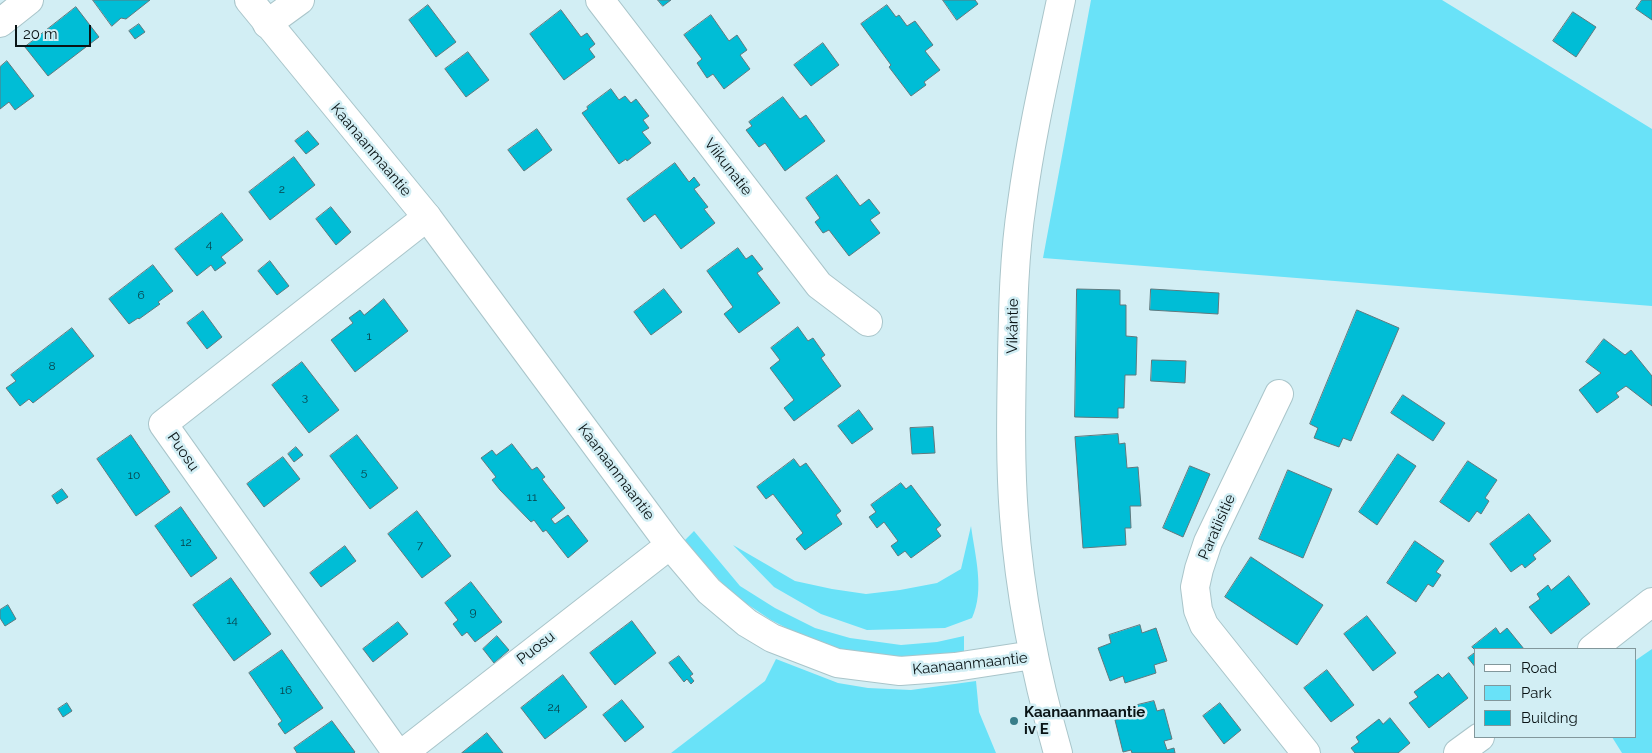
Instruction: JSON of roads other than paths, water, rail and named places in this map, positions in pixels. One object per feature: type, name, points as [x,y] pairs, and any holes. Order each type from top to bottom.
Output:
[{"type":"street","points":[[0,23],[30,0]]},
{"type":"street","name":"Kaanaanmaantie","points":[[249,0],[427,217],[670,545],[709,591],[747,623],[772,638],[836,663],[900,671],[955,667],[1033,655],[1058,753]]},
{"type":"street","points":[[267,24],[300,0]]},
{"type":"street","name":"Viikunatie","points":[[600,0],[819,285],[868,322]]},
{"type":"street","name":"Vikåntie","points":[[1033,655],[1022,589],[1013,497],[1010,437],[1014,276],[1022,204],[1036,118],[1061,0]]},
{"type":"street","name":"Puosu","points":[[397,753],[163,424],[427,217]]},
{"type":"street","name":"Paratiisitie","points":[[1279,394],[1208,542],[1195,587],[1198,610],[1204,625],[1306,753]]},
{"type":"street","name":"Puosu","points":[[403,753],[670,545]]},
{"type":"street","points":[[1593,648],[1652,602]]},
{"type":"street","points":[[1458,753],[1479,738]]},
{"type":"place","name":"Kaanaanmaantie iv E","points":[[1014,721]]}]
